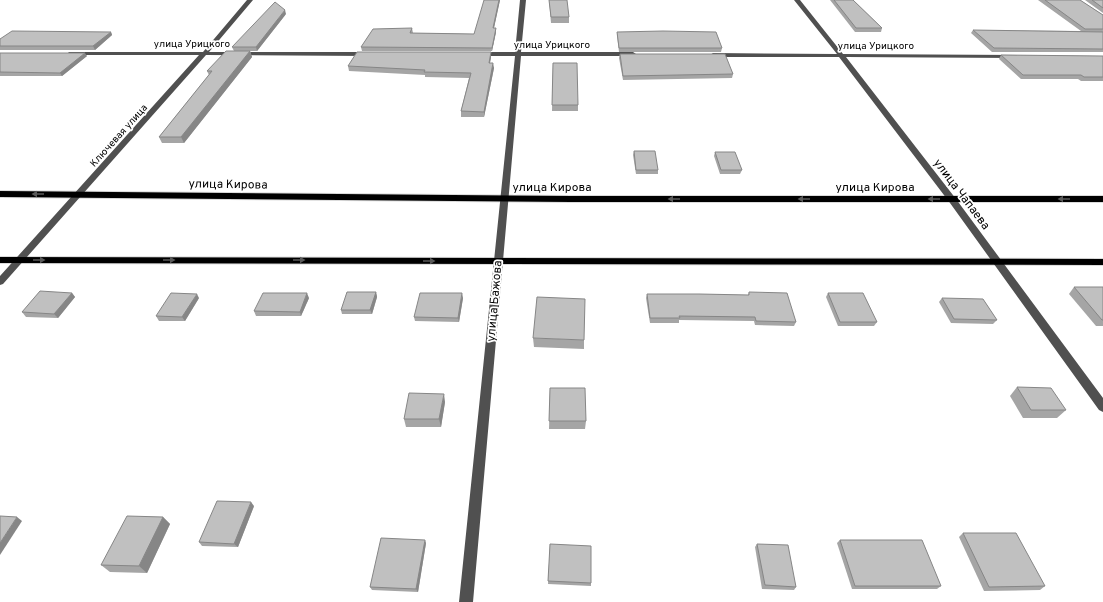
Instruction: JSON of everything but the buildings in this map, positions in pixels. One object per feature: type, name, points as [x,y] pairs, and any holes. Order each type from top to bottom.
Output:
[{"type":"main road","name":"улица Кирова","points":[[0,194],[504,198],[1103,200]]},
{"type":"main road","points":[[0,260],[1103,262]]},
{"type":"street","name":"Ключевая улица","points":[[0,282],[76,195],[206,53],[250,0]]},
{"type":"street","name":"улица Бажова","points":[[466,602],[523,0]]},
{"type":"street","name":"улица Чапаева","points":[[797,0],[952,199],[1103,407]]},
{"type":"street","name":"улица Урицкого","points":[[63,53],[378,54]]},
{"type":"street","name":"улица Урицкого","points":[[471,54],[637,54]]},
{"type":"street","name":"улица Урицкого","points":[[708,55],[1024,56]]}]
